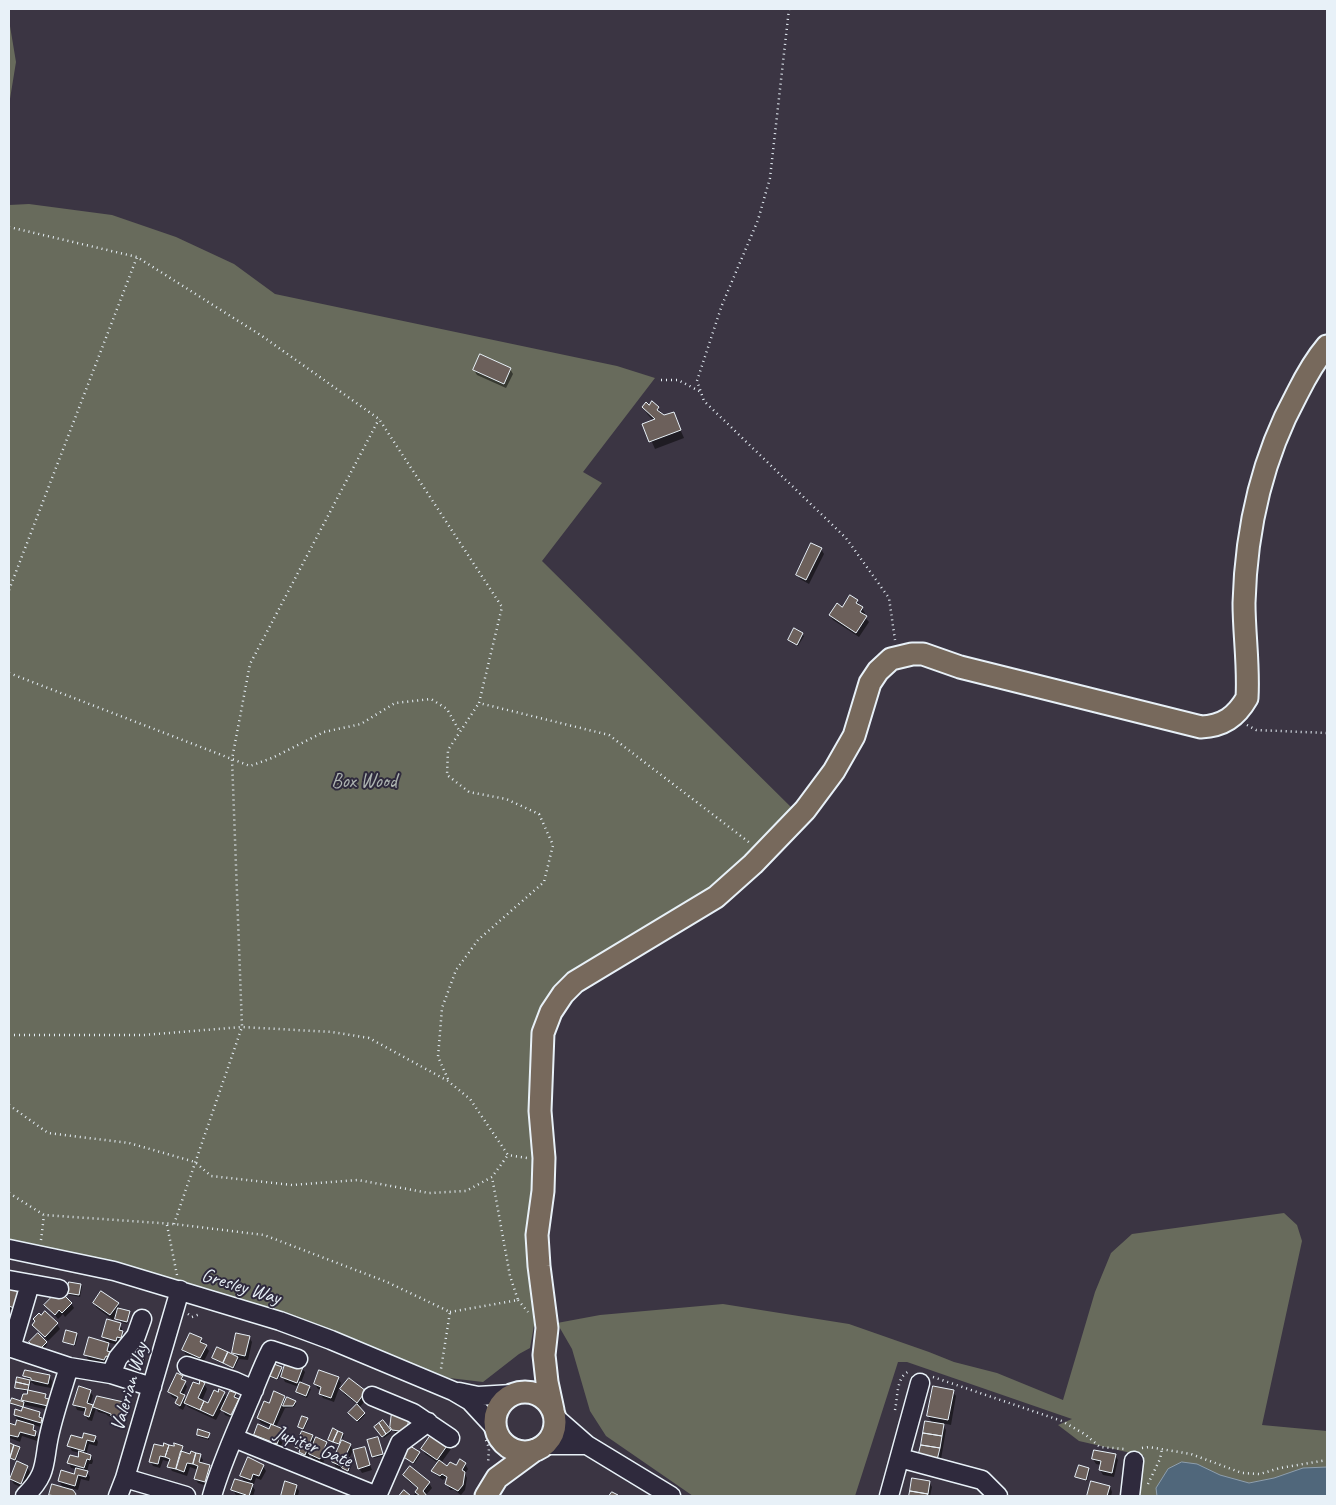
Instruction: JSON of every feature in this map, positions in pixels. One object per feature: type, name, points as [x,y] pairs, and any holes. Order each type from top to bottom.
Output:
[{"type":"main road","points":[[492,1487],[540,1448],[553,1432],[554,1413],[547,1382],[544,1355],[547,1328],[538,1266],[537,1234],[543,1191],[544,1158],[540,1111],[543,1033],[551,1012],[563,994],[575,982],[716,897],[763,853],[805,810],[834,771],[854,736],[870,683],[878,670],[891,659],[912,654],[923,654],[960,667],[1201,727],[1214,727],[1232,717],[1241,709],[1247,698],[1244,603],[1248,542],[1261,481],[1284,418],[1304,381],[1327,346]]},
{"type":"main road","points":[[492,1487],[500,1452],[496,1432],[496,1411],[505,1398],[515,1393],[537,1369],[544,1355]]},
{"type":"main road","points":[[515,1393],[535,1393],[546,1400],[554,1413]]},
{"type":"main road","points":[[496,1432],[503,1442],[516,1451],[524,1452],[540,1448]]},
{"type":"street","name":"Gresley Way","points":[[9,1249],[114,1271],[280,1321],[323,1336],[446,1387],[470,1400],[496,1432]]},
{"type":"street","points":[[9,1280],[59,1289]]},
{"type":"street","points":[[30,1284],[10,1348],[69,1367],[111,1374],[152,1387]]},
{"type":"street","name":"Valerian Way","points":[[118,1496],[125,1478],[180,1290]]},
{"type":"street","points":[[111,1374],[118,1358],[136,1336],[142,1319]]},
{"type":"street","points":[[212,1496],[223,1461],[270,1350],[298,1359]]},
{"type":"street","points":[[187,1366],[234,1381],[254,1390]]},
{"type":"street","points":[[25,1496],[34,1486],[43,1470],[49,1435],[69,1367]]},
{"type":"street","points":[[889,1496],[920,1383]]},
{"type":"street","name":"Gresley Way","points":[[446,1387],[478,1396],[515,1393]]},
{"type":"street","points":[[372,1396],[413,1413],[450,1438]]},
{"type":"street","points":[[554,1413],[587,1445],[671,1496]]},
{"type":"street","name":"Jupiter Gate","points":[[234,1438],[377,1496],[400,1444],[428,1422]]},
{"type":"street","points":[[540,1448],[558,1444],[587,1445]]},
{"type":"street","points":[[1136,1453],[1138,1494]]},
{"type":"street","points":[[900,1458],[982,1480],[998,1496]]},
{"type":"street","points":[[125,1478],[186,1496]]},
{"type":"path","points":[[789,9],[770,178],[758,220],[722,305],[697,381],[704,401],[846,538],[889,598],[895,633],[894,658]]},
{"type":"path","points":[[9,227],[137,257],[262,336],[378,419],[502,607],[479,703],[448,750],[446,775],[469,792],[506,799],[539,814],[553,845],[544,882],[478,940],[456,970],[442,1008],[438,1057],[448,1081]]},
{"type":"path","points":[[9,590],[137,257]]},
{"type":"path","points":[[660,380],[678,380],[701,392]]},
{"type":"path","points":[[174,1224],[242,1027],[232,759],[250,664],[378,419]]},
{"type":"path","points":[[9,673],[250,766],[272,758],[324,732],[361,724],[395,703],[431,699],[446,709],[460,732]]},
{"type":"path","points":[[479,703],[609,735],[763,853]]},
{"type":"path","points":[[1232,717],[1256,730],[1327,733]]},
{"type":"path","points":[[9,1035],[144,1034],[242,1027],[332,1032],[369,1038],[448,1081],[470,1099],[508,1155],[525,1158],[544,1158]]},
{"type":"path","points":[[9,1105],[48,1133],[129,1143],[195,1162],[212,1176],[292,1185],[358,1180],[429,1192],[466,1191],[492,1177],[508,1155]]},
{"type":"path","points":[[9,1193],[44,1215],[174,1224],[264,1235],[387,1282],[450,1312],[518,1300],[510,1276],[492,1177]]},
{"type":"path","points":[[40,1254],[44,1215]]},
{"type":"path","points":[[167,1225],[180,1290]]},
{"type":"path","points":[[446,1387],[450,1312]]},
{"type":"path","points":[[945,1381],[1062,1421],[1086,1435],[1100,1447],[1136,1453],[1149,1446],[1162,1448],[1191,1454],[1242,1473],[1260,1474],[1280,1468],[1327,1460]]},
{"type":"path","points":[[1138,1494],[1160,1459],[1162,1448]]},
{"type":"green space","points":[[9,20],[16,62],[9,105]]},
{"type":"green space","name":"Box Wood","points":[[29,204],[112,215],[176,237],[234,264],[275,294],[617,366],[655,378],[583,472],[602,483],[542,561],[795,811],[719,884],[554,995],[540,1157],[536,1314],[530,1348],[519,1354],[483,1382],[449,1378],[384,1354],[37,1246],[9,1240],[9,205]]},
{"type":"green space","points":[[1284,1213],[1297,1225],[1302,1241],[1262,1425],[1327,1431],[1327,1496],[1138,1496],[1144,1456],[1079,1441],[1058,1425],[1072,1419],[907,1362],[898,1362],[855,1496],[693,1496],[606,1436],[590,1411],[572,1349],[557,1323],[600,1315],[723,1304],[849,1324],[954,1362],[997,1373],[1063,1400],[1095,1292],[1111,1253],[1132,1234]]},
{"type":"water","points":[[1182,1462],[1197,1464],[1220,1475],[1249,1483],[1274,1478],[1303,1468],[1327,1467],[1327,1496],[1157,1496],[1156,1488],[1168,1469]]},
{"type":"building","points":[[480,354],[511,368],[504,384],[473,370]]},
{"type":"building","points":[[652,401],[659,407],[657,410],[664,415],[674,412],[681,430],[649,442],[642,424],[655,419],[642,407],[646,402],[649,405]]},
{"type":"building","points":[[811,543],[822,548],[806,580],[796,575]]},
{"type":"building","points":[[850,595],[858,600],[856,603],[863,607],[860,612],[867,616],[856,633],[829,615],[837,603],[842,607]]},
{"type":"building","points":[[794,628],[803,633],[797,645],[788,640]]},
{"type":"building","points":[[69,1282],[81,1284],[79,1295],[67,1293]]},
{"type":"building","points":[[9,1288],[23,1294],[16,1309],[9,1306]]},
{"type":"building","points":[[59,1290],[72,1303],[62,1313],[59,1310],[55,1315],[44,1305]]},
{"type":"building","points":[[101,1291],[119,1303],[110,1315],[93,1303]]},
{"type":"building","points":[[118,1308],[130,1311],[127,1322],[115,1319]]},
{"type":"building","points":[[45,1311],[58,1323],[45,1337],[32,1325],[35,1321],[33,1319],[39,1313],[41,1315]]},
{"type":"building","points":[[107,1319],[121,1323],[119,1330],[123,1331],[121,1338],[117,1337],[116,1341],[102,1337]]},
{"type":"building","points":[[66,1330],[77,1333],[74,1345],[63,1342]]},
{"type":"building","points":[[38,1333],[47,1342],[38,1351],[29,1342]]},
{"type":"building","points":[[190,1333],[202,1338],[200,1342],[207,1345],[200,1358],[182,1350]]},
{"type":"building","points":[[236,1333],[250,1336],[245,1356],[232,1353]]},
{"type":"building","points":[[89,1337],[109,1343],[107,1351],[111,1352],[109,1357],[106,1356],[104,1360],[84,1355]]},
{"type":"building","points":[[217,1347],[228,1352],[223,1363],[212,1358]]},
{"type":"building","points":[[132,1352],[144,1356],[141,1368],[129,1364]]},
{"type":"building","points":[[228,1352],[238,1357],[233,1368],[223,1363]]},
{"type":"building","points":[[286,1361],[303,1367],[297,1383],[281,1377]]},
{"type":"building","points":[[271,1363],[282,1367],[277,1379],[267,1375]]},
{"type":"building","points":[[25,1370],[50,1375],[48,1384],[23,1376]]},
{"type":"building","points":[[319,1370],[339,1377],[331,1398],[319,1394],[321,1387],[314,1384]]},
{"type":"building","points":[[177,1373],[183,1376],[181,1379],[186,1381],[180,1393],[185,1395],[180,1406],[175,1403],[178,1397],[168,1392]]},
{"type":"building","points":[[17,1377],[30,1380],[29,1385],[16,1382]]},
{"type":"building","points":[[349,1378],[366,1391],[357,1403],[340,1389]]},
{"type":"building","points":[[200,1380],[205,1383],[198,1398],[204,1401],[200,1410],[184,1403],[193,1382],[199,1384]]},
{"type":"building","points":[[16,1382],[29,1385],[28,1390],[15,1388]]},
{"type":"building","points":[[300,1382],[310,1386],[306,1396],[296,1392]]},
{"type":"building","points":[[79,1386],[91,1390],[87,1403],[93,1405],[89,1417],[84,1415],[86,1408],[73,1405]]},
{"type":"building","points":[[933,1386],[954,1390],[948,1420],[927,1416]]},
{"type":"building","points":[[219,1389],[225,1392],[213,1416],[200,1410],[204,1401],[208,1403],[214,1390],[218,1392]]},
{"type":"building","points":[[28,1390],[46,1394],[45,1398],[49,1399],[48,1406],[21,1400],[23,1394],[27,1394]]},
{"type":"building","points":[[230,1391],[236,1393],[234,1397],[239,1399],[231,1415],[221,1410]]},
{"type":"building","points":[[274,1391],[285,1396],[273,1425],[257,1418],[264,1401],[269,1403]]},
{"type":"building","points":[[97,1396],[128,1403],[123,1420],[93,1407]]},
{"type":"building","points":[[287,1397],[296,1401],[293,1406],[283,1406]]},
{"type":"building","points":[[12,1398],[24,1402],[23,1407],[10,1403]]},
{"type":"building","points":[[357,1404],[365,1413],[357,1421],[348,1413]]},
{"type":"building","points":[[23,1407],[40,1412],[41,1423],[14,1415],[15,1409],[21,1411]]},
{"type":"building","points":[[392,1412],[409,1415],[407,1432],[392,1430],[390,1427]]},
{"type":"building","points":[[302,1416],[308,1418],[303,1429],[298,1427]]},
{"type":"building","points":[[17,1420],[34,1425],[35,1436],[20,1432],[18,1437],[9,1435],[9,1423],[15,1425]]},
{"type":"building","points":[[383,1420],[391,1430],[386,1434],[379,1423]]},
{"type":"building","points":[[925,1421],[944,1424],[942,1436],[923,1433]]},
{"type":"building","points":[[379,1423],[386,1434],[382,1437],[374,1427]]},
{"type":"building","points":[[258,1424],[269,1429],[271,1424],[283,1429],[277,1444],[254,1435]]},
{"type":"building","points":[[333,1428],[338,1431],[333,1442],[328,1440]]},
{"type":"building","points":[[198,1429],[210,1433],[208,1438],[197,1435]]},
{"type":"building","points":[[435,1429],[449,1443],[437,1460],[421,1449]]},
{"type":"building","points":[[302,1431],[313,1435],[305,1455],[299,1452],[300,1449],[295,1447]]},
{"type":"building","points":[[338,1431],[343,1433],[339,1444],[333,1442]]},
{"type":"building","points":[[84,1433],[96,1436],[94,1442],[87,1440],[84,1451],[67,1446],[71,1435],[82,1438]]},
{"type":"building","points":[[923,1433],[942,1436],[940,1448],[921,1445]]},
{"type":"building","points":[[316,1437],[327,1442],[320,1459],[309,1454]]},
{"type":"building","points":[[378,1437],[383,1454],[372,1457],[367,1440]]},
{"type":"building","points":[[342,1440],[351,1444],[341,1466],[332,1462]]},
{"type":"building","points":[[10,1443],[14,1445],[10,1458],[9,1457]]},
{"type":"building","points":[[164,1443],[169,1445],[165,1457],[160,1456],[158,1464],[149,1462],[154,1444],[163,1446]]},
{"type":"building","points":[[174,1443],[183,1446],[176,1469],[167,1467],[170,1459],[165,1457],[169,1445],[174,1446]]},
{"type":"building","points":[[14,1445],[20,1447],[15,1460],[10,1458]]},
{"type":"building","points":[[921,1445],[940,1448],[937,1460],[918,1457]]},
{"type":"building","points":[[410,1446],[420,1452],[413,1463],[402,1456]]},
{"type":"building","points":[[365,1447],[370,1465],[358,1469],[353,1450]]},
{"type":"building","points":[[1094,1450],[1116,1454],[1112,1473],[1099,1470],[1101,1461],[1092,1459]]},
{"type":"building","points":[[79,1451],[91,1455],[90,1460],[87,1459],[84,1468],[67,1463],[70,1455],[78,1457]]},
{"type":"building","points":[[181,1451],[190,1454],[191,1451],[196,1453],[193,1464],[187,1463],[184,1472],[176,1469]]},
{"type":"building","points":[[196,1453],[201,1454],[199,1462],[210,1465],[205,1482],[194,1479],[198,1466],[193,1464]]},
{"type":"building","points":[[248,1457],[264,1465],[259,1476],[253,1474],[251,1480],[240,1476]]},
{"type":"building","points":[[347,1457],[352,1459],[348,1471],[342,1468]]},
{"type":"building","points":[[460,1459],[466,1463],[462,1470],[465,1472],[463,1485],[458,1491],[445,1484],[447,1477],[442,1474],[440,1476],[431,1471],[439,1460],[447,1466],[450,1462],[456,1465]]},
{"type":"building","points":[[17,1461],[28,1466],[21,1484],[10,1479]]},
{"type":"building","points":[[1079,1465],[1089,1468],[1086,1480],[1075,1477]]},
{"type":"building","points":[[410,1466],[430,1482],[423,1491],[427,1496],[420,1496],[415,1492],[418,1488],[403,1475]]},
{"type":"building","points":[[76,1468],[88,1471],[86,1477],[78,1475],[75,1486],[58,1481],[61,1470],[74,1474]]},
{"type":"building","points":[[912,1478],[930,1481],[928,1494],[910,1491]]},
{"type":"building","points":[[235,1479],[253,1484],[249,1496],[231,1490]]},
{"type":"building","points":[[285,1481],[297,1485],[294,1496],[281,1496]]},
{"type":"building","points":[[1091,1481],[1110,1486],[1107,1496],[1087,1496]]},
{"type":"building","points":[[52,1484],[73,1490],[76,1494],[75,1496],[49,1495]]},
{"type":"building","points":[[404,1490],[411,1496],[399,1496]]},
{"type":"building","points":[[910,1491],[928,1494],[927,1496],[909,1496]]},
{"type":"building","points":[[612,1492],[618,1495],[618,1496],[609,1496]]}]
